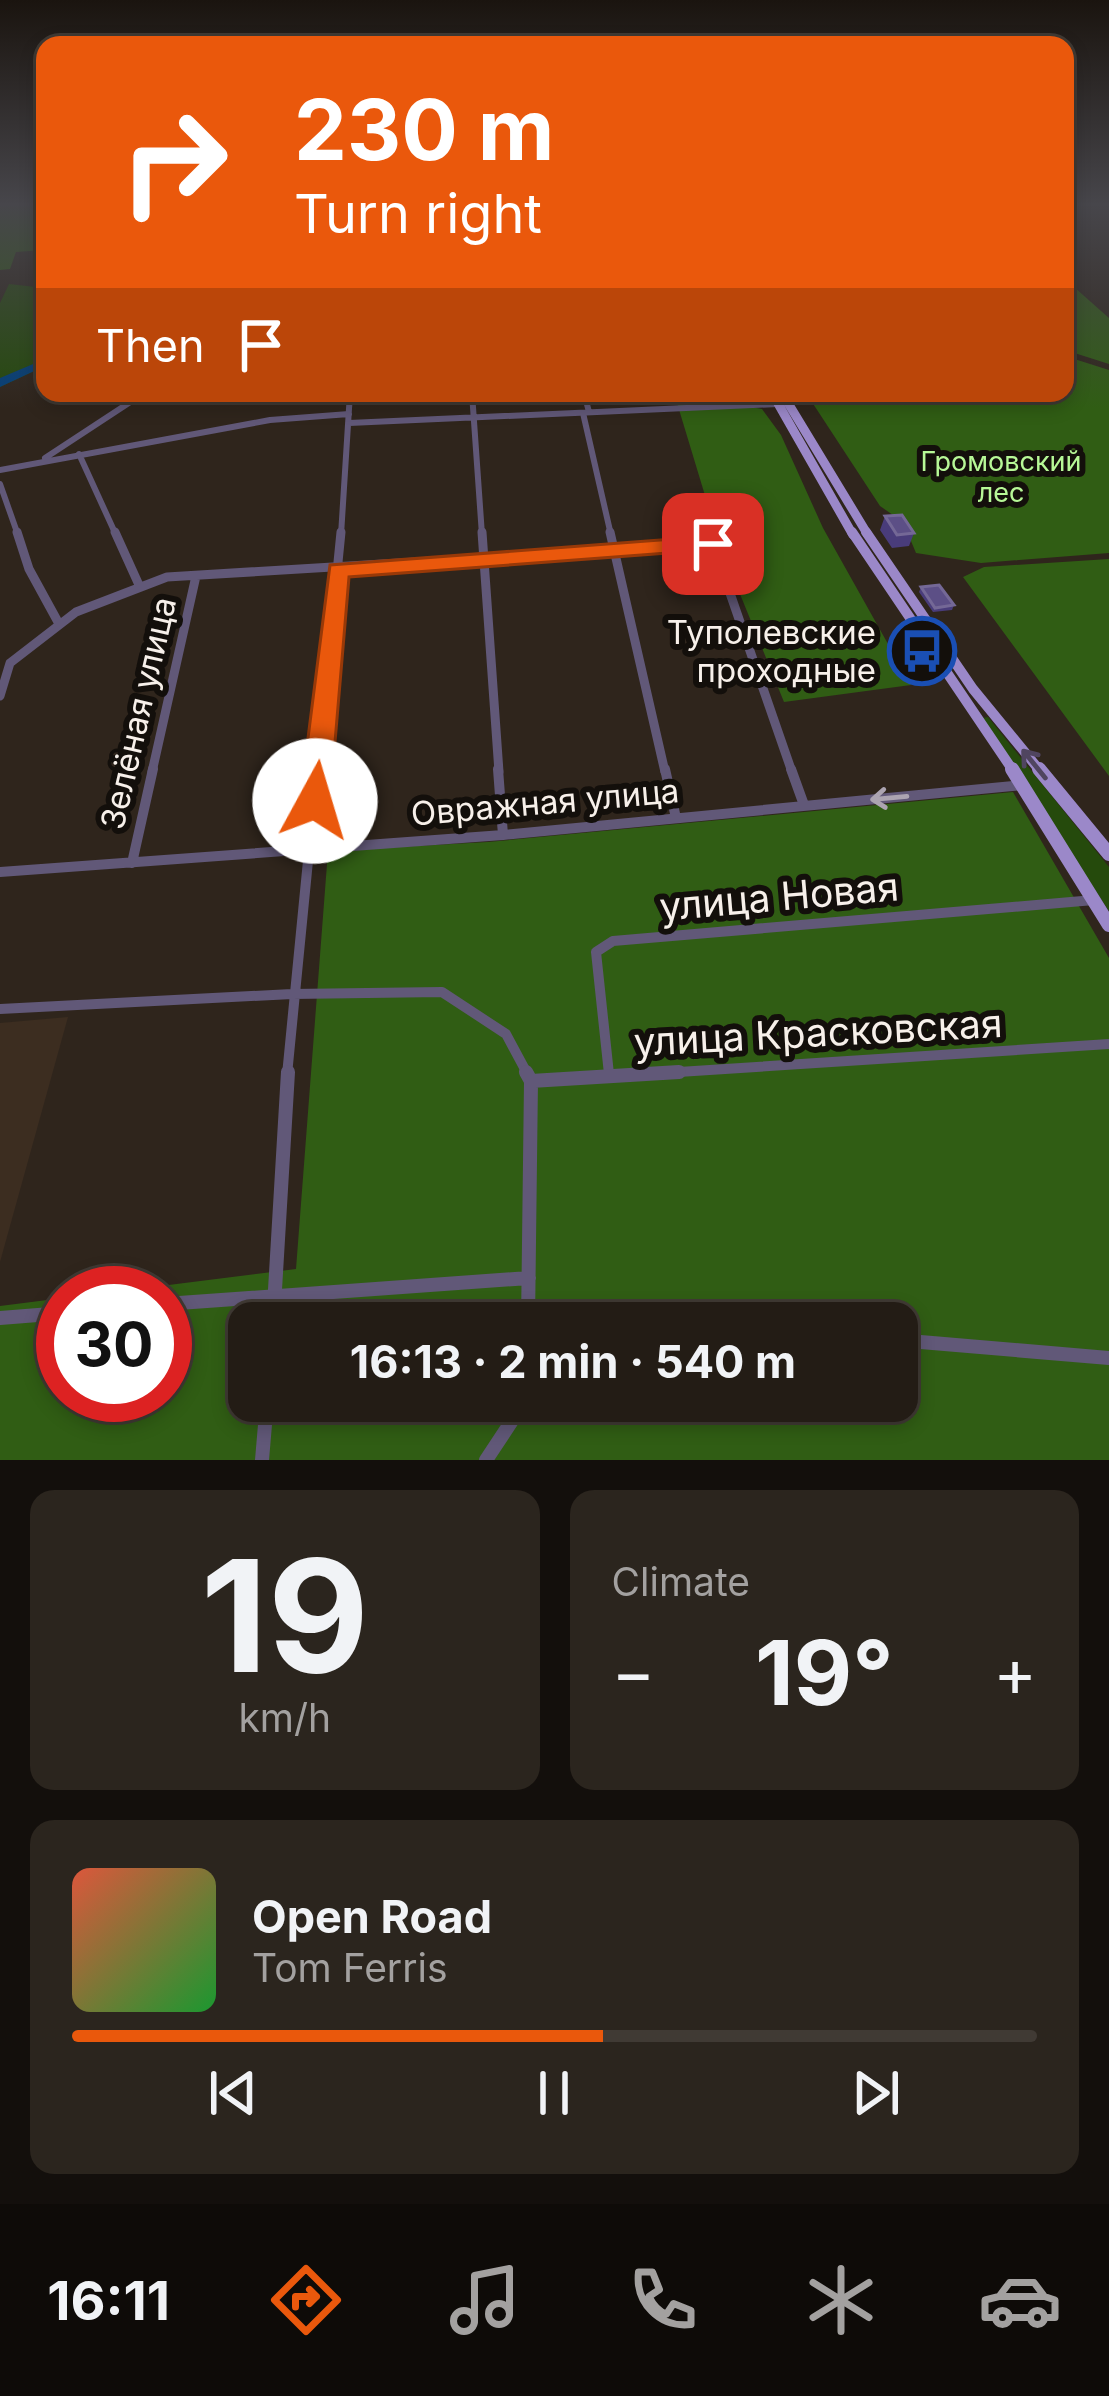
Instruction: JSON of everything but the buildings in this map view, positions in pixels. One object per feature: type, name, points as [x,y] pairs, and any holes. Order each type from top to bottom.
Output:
[{"type":"main road","points":[[780,402],[872,568],[1023,785],[1109,925]]},
{"type":"main road","points":[[781,402],[890,572],[973,689],[1109,854]]},
{"type":"street","points":[[40,461],[130,402]]},
{"type":"street","points":[[274,1302],[292,994],[338,570],[350,402]]},
{"type":"street","points":[[472,402],[502,835]]},
{"type":"street","points":[[585,402],[676,818]]},
{"type":"street","points":[[0,470],[270,420],[586,412],[705,402]]},
{"type":"street","points":[[79,454],[139,584]]},
{"type":"street","points":[[0,484],[28,569],[58,622]]},
{"type":"street","points":[[0,696],[5,663],[58,622],[139,584],[330,566],[338,570],[713,544],[804,805]]},
{"type":"street","name":"Зелёная улица","points":[[132,863],[196,576]]},
{"type":"street","name":"Овражная улица","points":[[0,872],[502,835],[1023,785]]},
{"type":"street","name":"улица Новая","points":[[609,1074],[596,952],[613,940],[1094,899]]},
{"type":"street","points":[[0,1009],[292,994],[442,992],[506,1034],[531,1081],[528,1302]]},
{"type":"street","name":"улица Красковская","points":[[531,1081],[1109,1044]]},
{"type":"street","points":[[192,1302],[529,1278]]},
{"type":"street","points":[[0,1318],[36,1315]]},
{"type":"street","points":[[918,1342],[1109,1358]]},
{"type":"street","points":[[262,1460],[265,1422]]},
{"type":"street","points":[[486,1460],[511,1422]]},
{"type":"shaded area","points":[[68,1017],[0,1262],[0,1023]]},
{"type":"green space","points":[[9,284],[36,287],[36,370],[0,387],[0,303]]},
{"type":"green space","points":[[1074,287],[1109,318],[1109,364],[1074,353]]},
{"type":"green space","name":"Громовский лес","points":[[1074,359],[1109,370],[1109,553],[981,563],[916,553],[903,522],[880,506],[812,402],[1074,402]]},
{"type":"green space","points":[[677,402],[751,402],[751,407],[762,409],[781,435],[823,528],[911,685],[784,702],[720,545]]},
{"type":"green space","name":"Громовский лес","points":[[1109,559],[1109,776],[963,577],[984,567]]},
{"type":"green space","points":[[988,717],[1109,867],[1109,911],[982,718]]},
{"type":"green space","points":[[1013,792],[1109,958],[1109,1460],[0,1460],[0,1306],[36,1301],[36,1422],[192,1422],[192,1282],[296,1269],[328,851],[488,842]]},
{"type":"waterway","points":[[0,383],[36,366]]},
{"type":"place","name":"Туполевские проходные","points":[[922,651]]},
{"type":"route","points":[[315,801],[338,570],[713,544]]}]
